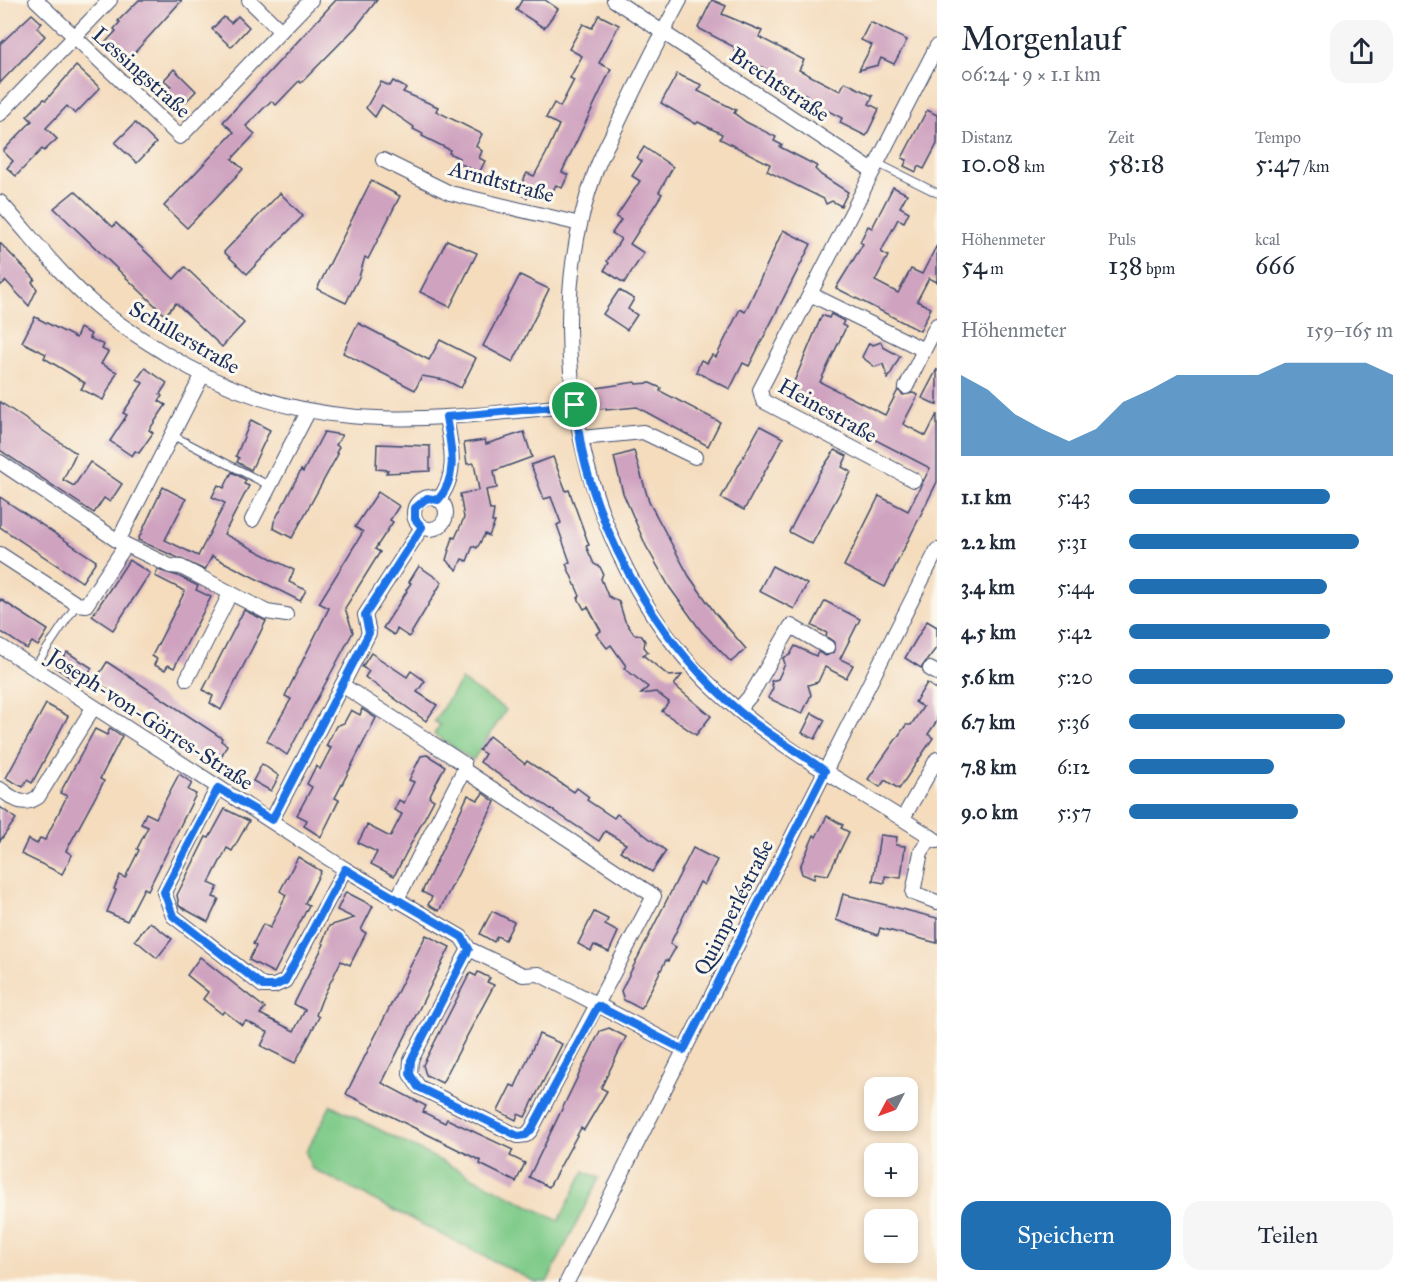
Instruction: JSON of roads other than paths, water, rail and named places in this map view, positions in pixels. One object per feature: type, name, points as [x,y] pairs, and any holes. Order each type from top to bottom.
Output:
[{"type":"street","points":[[36,0],[74,38]]},
{"type":"street","points":[[0,114],[110,0]]},
{"type":"street","points":[[249,0],[281,31]]},
{"type":"street","name":"Lessingstraße","points":[[74,38],[180,137],[310,0]]},
{"type":"street","name":"Brechtstraße","points":[[614,0],[875,167]]},
{"type":"street","points":[[680,0],[596,170],[580,224],[573,269],[570,321],[575,405],[584,462],[600,509],[645,602],[705,680],[763,730],[934,839],[921,852],[913,893],[937,902]]},
{"type":"street","name":"Heinestraße","points":[[914,480],[772,406],[760,396],[937,46]]},
{"type":"street","name":"Arndtstraße","points":[[382,160],[450,193],[580,224]]},
{"type":"street","name":"Schillerstraße","points":[[0,202],[95,305],[129,330],[202,376],[242,393],[308,412],[392,419],[446,417],[575,405]]},
{"type":"street","points":[[810,294],[924,350]]},
{"type":"street","points":[[906,387],[937,325]]},
{"type":"street","points":[[0,554],[77,604],[86,605],[122,543],[202,376]]},
{"type":"street","points":[[252,520],[308,412]]},
{"type":"street","points":[[438,500],[448,489],[453,461],[446,417]]},
{"type":"street","points":[[581,438],[643,432],[695,457]]},
{"type":"street","points":[[0,462],[122,543],[170,566],[181,567],[267,612],[286,615]]},
{"type":"street","points":[[427,498],[438,500],[445,508],[445,519],[438,527],[422,527],[415,519],[415,508],[427,498]]},
{"type":"street","points":[[272,820],[369,633],[365,615],[422,527]]},
{"type":"street","name":"Quimperléstraße","points":[[567,1282],[937,550]]},
{"type":"street","points":[[187,679],[230,594]]},
{"type":"street","points":[[738,710],[751,695],[791,626],[827,647]]},
{"type":"street","name":"Joseph-von-Görres-Straße","points":[[0,646],[345,869],[396,901],[462,937],[469,949],[523,975],[539,974],[684,1050]]},
{"type":"street","points":[[342,685],[464,764],[464,770],[396,901]]},
{"type":"street","points":[[0,789],[18,802],[30,802],[38,797],[93,708]]},
{"type":"street","points":[[903,818],[937,759]]},
{"type":"street","points":[[464,770],[654,896],[598,1006],[531,1130],[526,1135],[518,1136],[418,1087],[410,1074],[411,1060],[469,949]]},
{"type":"street","points":[[218,788],[164,892],[166,904],[173,916],[263,986],[274,986],[285,981],[345,869]]},
{"type":"lane","points":[[875,167],[937,193]]},
{"type":"lane","points":[[172,435],[270,486]]},
{"type":"lane","points":[[34,668],[77,604]]}]
